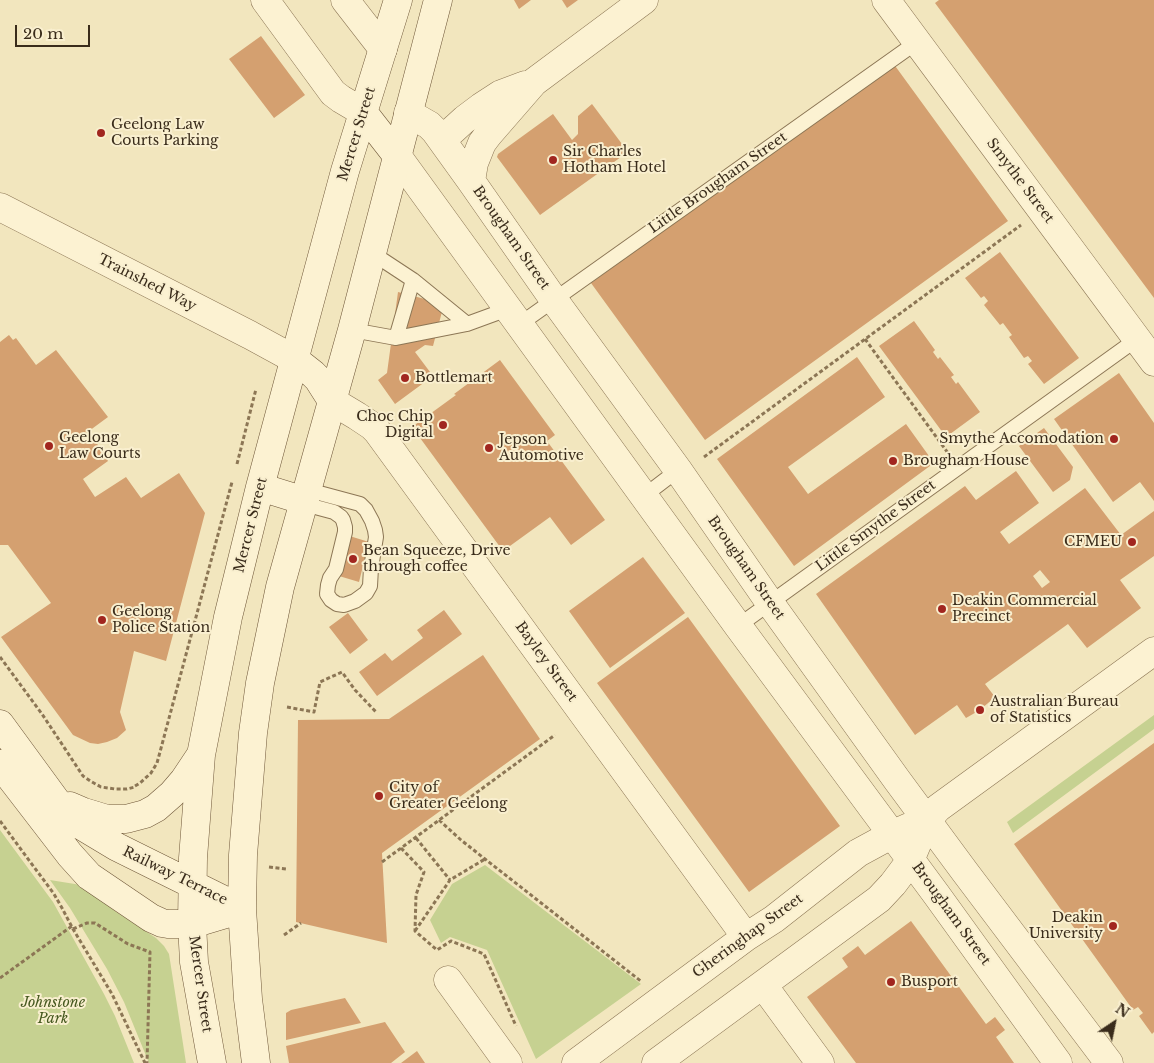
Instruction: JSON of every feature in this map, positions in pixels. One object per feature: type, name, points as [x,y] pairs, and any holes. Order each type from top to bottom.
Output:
[{"type":"street","name":"Brougham Street","points":[[265,0],[333,92],[363,112],[398,157],[738,626],[911,858],[1058,1063]]},
{"type":"street","points":[[345,0],[383,49]]},
{"type":"street","name":"Mercer Street","points":[[212,1063],[194,962],[192,924],[192,884],[201,755],[228,616],[260,487],[345,171],[398,0]]},
{"type":"street","points":[[256,1063],[248,999],[242,909],[243,855],[251,752],[260,683],[280,587],[352,330],[438,0]]},
{"type":"street","points":[[471,181],[474,163],[482,143],[534,82],[644,0]]},
{"type":"street","name":"Smythe Street","points":[[886,0],[1154,362]]},
{"type":"street","points":[[442,140],[474,112],[501,94],[534,82]]},
{"type":"street","points":[[363,112],[408,112]]},
{"type":"street","name":"Brougham Street","points":[[408,112],[433,128],[442,140],[554,300],[678,470],[770,603],[926,820],[1110,1063]]},
{"type":"street","name":"Trainshed Way","points":[[0,207],[294,359],[314,374],[332,401]]},
{"type":"street","name":"Bayley Street","points":[[332,401],[365,421],[377,431],[746,937]]},
{"type":"street","points":[[260,487],[306,498]]},
{"type":"street","name":"Gheringhap Street","points":[[656,1063],[874,903],[892,884],[911,858],[926,820],[938,808],[1154,651]]},
{"type":"street","name":"Railway Terrace","points":[[0,724],[47,789],[69,815],[82,826],[117,847],[242,909]]},
{"type":"street","points":[[47,789],[54,796],[77,810],[98,817],[126,819],[136,817],[156,808],[172,794],[201,755]]},
{"type":"street","name":"Railway Terrace","points":[[0,764],[70,855],[89,876],[156,921],[168,924],[192,924],[242,909]]},
{"type":"street","name":"Gheringhap Street","points":[[576,1063],[746,937],[774,919],[858,853],[893,834],[926,820]]},
{"type":"street","points":[[448,980],[508,1063]]},
{"type":"street","points":[[763,985],[820,1063]]},
{"type":"lane","name":"Little Brougham Street","points":[[396,338],[514,316],[554,300],[917,42]]},
{"type":"lane","points":[[372,253],[413,280],[467,324]]},
{"type":"lane","points":[[352,330],[396,338],[413,280]]},
{"type":"lane","name":"Little Smythe Street","points":[[738,626],[1136,339]]},
{"type":"lane","points":[[644,496],[678,470]]},
{"type":"lane","points":[[306,498],[360,504],[372,521],[376,537],[370,586],[355,601],[344,605],[337,604],[327,594],[329,581],[336,569],[345,532],[343,520],[334,512],[306,498]]},
{"type":"path","points":[[704,457],[1042,210]]},
{"type":"path","points":[[865,340],[959,467]]},
{"type":"path","points":[[235,471],[256,390]]},
{"type":"path","points":[[135,786],[151,773],[157,763],[232,480]]},
{"type":"path","points":[[287,707],[314,712],[320,682],[342,672],[355,690],[377,713]]},
{"type":"path","points":[[382,862],[555,735]]},
{"type":"path","points":[[439,820],[461,840],[644,984]]},
{"type":"path","points":[[0,821],[54,894],[112,994],[146,1063]]},
{"type":"path","points":[[416,838],[450,880]]},
{"type":"path","points":[[401,848],[424,872],[416,895],[415,931]]},
{"type":"path","points":[[415,931],[450,880],[485,859]]},
{"type":"path","points":[[0,978],[72,928],[88,923],[96,923],[128,944],[150,952],[146,1063]]},
{"type":"path","points":[[284,935],[300,923]]},
{"type":"path","points":[[415,931],[437,950],[451,941],[484,954],[516,1026]]},
{"type":"green space","points":[[1154,715],[1154,729],[1013,833],[1007,822]]},
{"type":"green space","name":"Johnstone Park","points":[[0,830],[53,902],[104,994],[134,1063],[0,1063]]},
{"type":"green space","points":[[485,865],[641,984],[536,1059],[487,950],[450,937],[441,943],[430,920],[452,884]]},
{"type":"green space","points":[[50,880],[81,885],[88,889],[115,911],[156,938],[164,946],[169,954],[186,1063],[149,1063],[124,1002],[107,969],[70,908]]},
{"type":"building","points":[[514,0],[531,0],[519,9]]},
{"type":"building","points":[[562,0],[578,0],[567,8]]},
{"type":"building","points":[[939,0],[1154,0],[1154,298],[935,3]]},
{"type":"building","points":[[261,36],[305,95],[274,118],[229,59]]},
{"type":"building","points":[[893,63],[1008,221],[705,440],[591,283]]},
{"type":"building","points":[[592,104],[628,152],[540,215],[497,157],[498,154],[553,114],[572,140],[578,134],[578,116]]},
{"type":"building","points":[[1000,252],[1079,358],[1044,384],[1028,364],[1032,361],[1028,356],[1024,358],[1009,337],[1012,335],[1003,323],[1000,325],[984,305],[988,301],[984,296],[981,298],[965,278]]},
{"type":"building","points":[[398,292],[444,304],[433,346],[425,345],[415,352],[433,376],[395,404],[378,380],[387,373]]},
{"type":"building","points":[[914,321],[935,350],[933,352],[938,359],[940,357],[954,375],[951,377],[956,384],[958,382],[980,412],[946,437],[879,346]]},
{"type":"building","name":"Geelong Police Station","points":[[9,335],[13,340],[16,338],[36,365],[56,350],[108,417],[89,431],[108,461],[83,479],[95,497],[126,477],[141,498],[179,473],[205,513],[166,661],[134,651],[120,712],[126,730],[117,738],[107,742],[90,743],[73,735],[1,637],[51,603],[8,545],[0,545],[0,342]]},
{"type":"building","name":"Brougham House","points":[[857,357],[885,397],[788,467],[808,494],[906,424],[934,463],[794,566],[717,459]]},
{"type":"building","points":[[500,360],[555,435],[547,441],[605,520],[571,545],[550,517],[503,551],[412,427]]},
{"type":"building","points":[[1119,373],[1154,423],[1154,501],[1140,482],[1113,502],[1054,419]]},
{"type":"building","points":[[1044,428],[1073,467],[1070,480],[1053,492],[1019,446]]},
{"type":"building","name":"Deakin Commercial Precinct","points":[[1016,471],[1039,503],[1000,532],[1009,544],[1085,488],[1121,535],[1154,511],[1154,556],[1120,580],[1141,608],[1087,648],[1068,624],[985,684],[995,697],[980,710],[966,718],[957,705],[915,735],[816,594],[965,486],[976,500]],"holes":[[[1040,570],[1050,582],[1042,588],[1033,576]]]},
{"type":"building","name":"Bean Squeeze, Drive through coffee","points":[[343,534],[369,542],[359,582],[339,576]]},
{"type":"building","points":[[643,557],[685,613],[610,668],[569,611]]},
{"type":"building","points":[[444,610],[462,634],[377,696],[359,672],[385,653],[392,661],[423,638],[417,630]]},
{"type":"building","points":[[348,613],[368,640],[350,654],[329,627]]},
{"type":"building","points":[[688,617],[840,826],[749,892],[597,683]]},
{"type":"building","name":"City of Greater Geelong","points":[[483,655],[540,739],[382,853],[387,943],[296,922],[298,720],[389,719]]},
{"type":"building","name":"Deakin University","points":[[1154,743],[1154,1032],[1152,1034],[1139,1016],[1143,1013],[1138,1007],[1133,1010],[1014,844]]},
{"type":"building","name":"Busport","points":[[911,921],[986,1024],[995,1017],[1005,1030],[996,1037],[1014,1063],[856,1063],[807,997],[848,967],[842,958],[858,946],[865,955]]},
{"type":"building","points":[[345,998],[361,1023],[286,1040],[286,1013],[291,1010]]},
{"type":"building","points":[[385,1022],[405,1052],[391,1063],[289,1063],[286,1046]]},
{"type":"building","points":[[417,1051],[425,1063],[401,1063]]},
{"type":"place","name":"Geelong Law Courts Parking","points":[[101,133]]},
{"type":"place","name":"Sir Charles Hotham Hotel","points":[[553,160]]},
{"type":"place","name":"Bottlemart","points":[[405,378]]},
{"type":"place","name":"Choc Chip Digital","points":[[443,425]]},
{"type":"place","name":"Smythe Accomodation","points":[[1114,439]]},
{"type":"place","name":"Geelong Law Courts","points":[[49,446]]},
{"type":"place","name":"Jepson Automotive","points":[[489,448]]},
{"type":"place","name":"Brougham House","points":[[893,461]]},
{"type":"place","name":"CFMEU","points":[[1132,542]]},
{"type":"place","name":"Bean Squeeze, Drive through coffee","points":[[353,559]]},
{"type":"place","name":"Deakin Commercial Precinct","points":[[942,609]]},
{"type":"place","name":"Geelong Police Station","points":[[102,620]]},
{"type":"place","name":"Australian Bureau of Statistics","points":[[980,710]]},
{"type":"place","name":"City of Greater Geelong","points":[[379,796]]},
{"type":"place","name":"Deakin University","points":[[1113,926]]},
{"type":"place","name":"Busport","points":[[891,982]]}]
